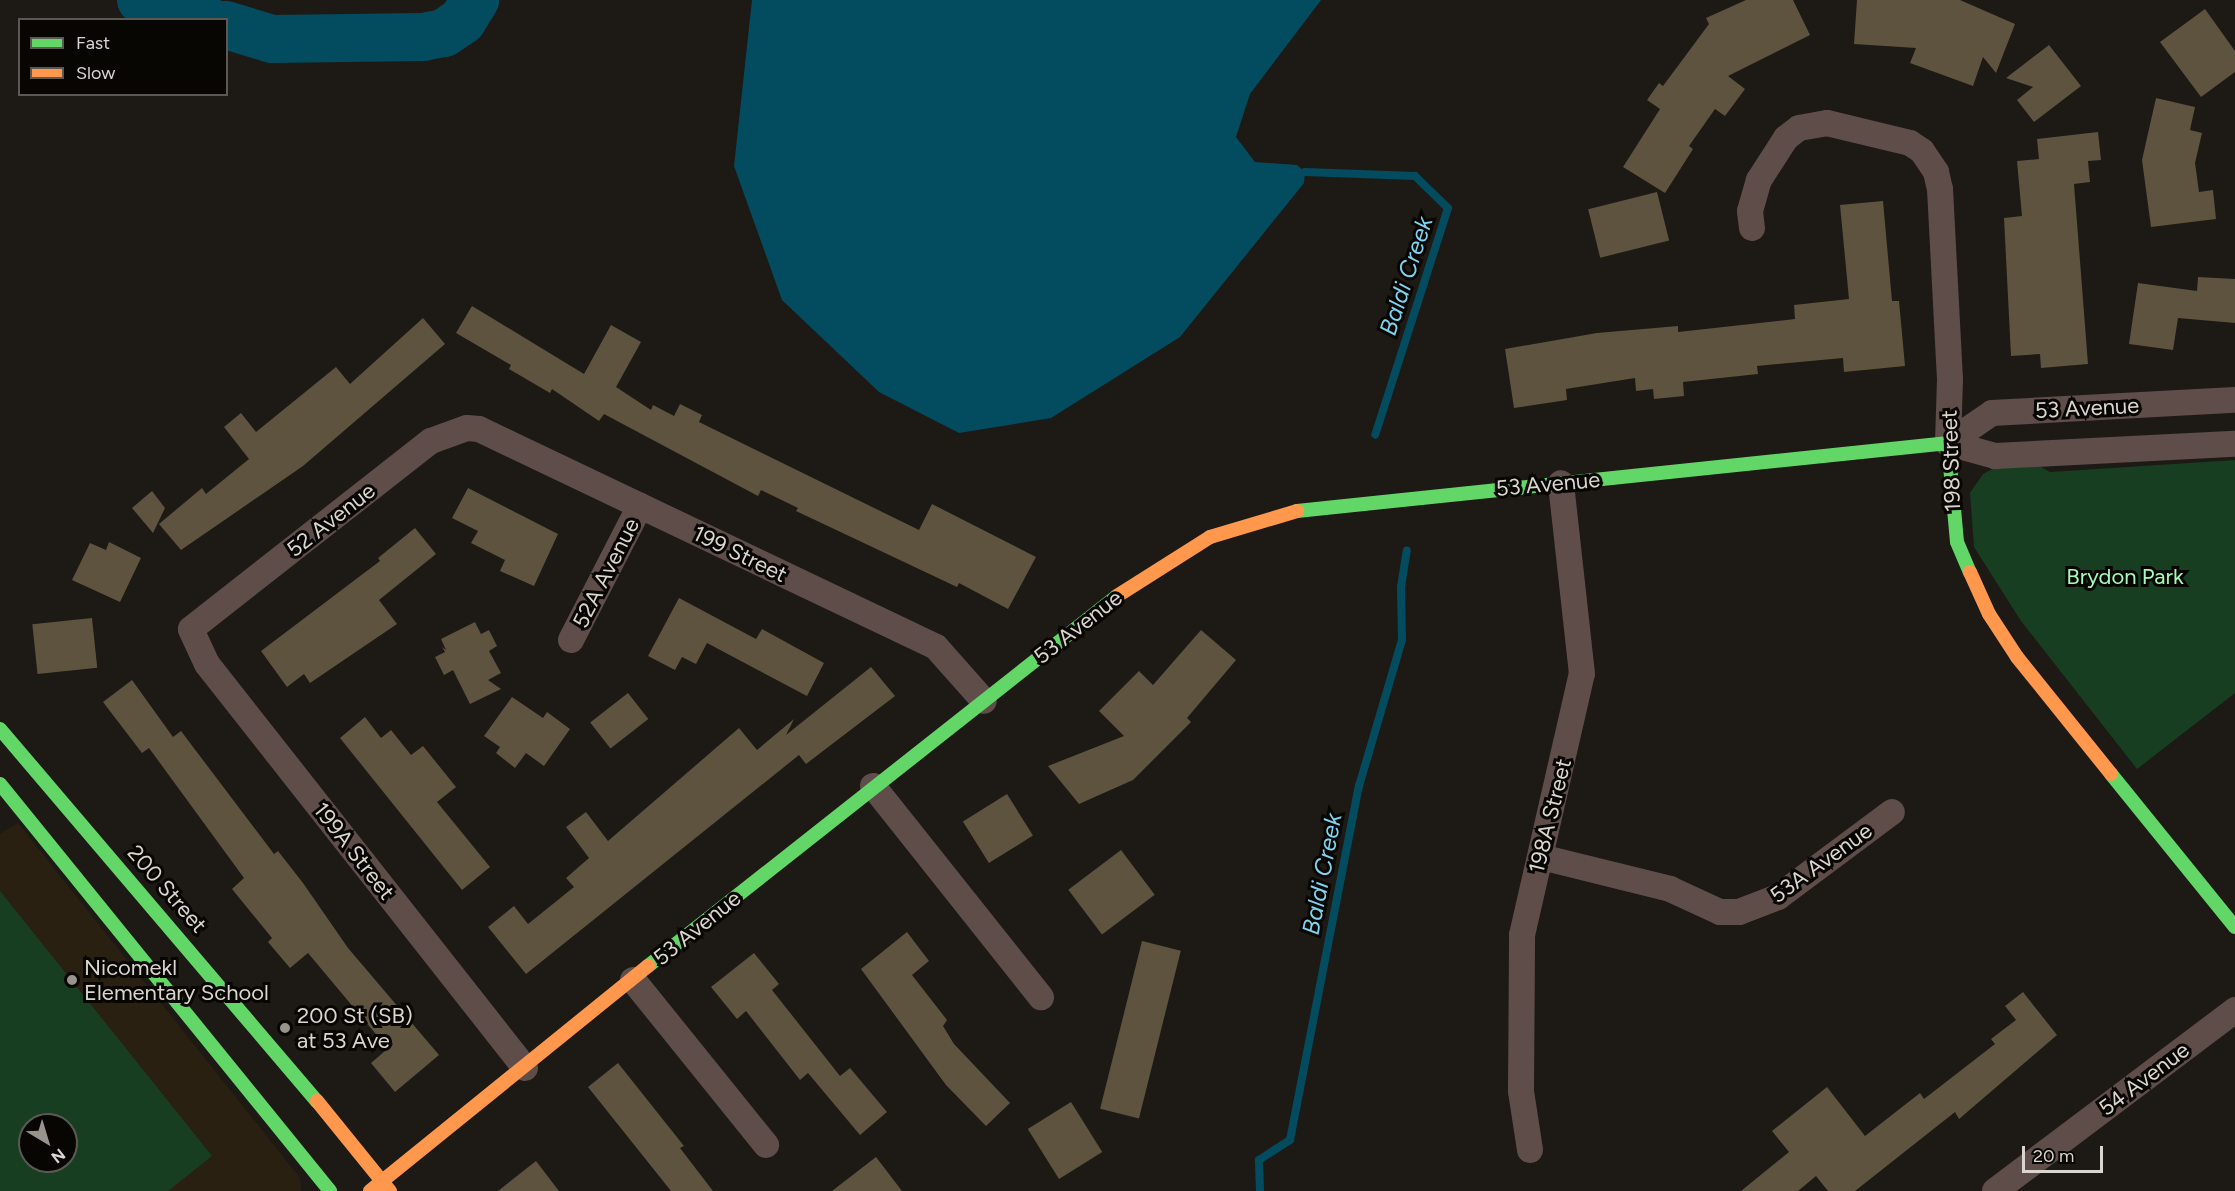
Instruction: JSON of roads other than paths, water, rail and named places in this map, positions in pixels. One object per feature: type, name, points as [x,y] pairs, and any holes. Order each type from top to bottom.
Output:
[{"type":"street","name":"198 Street","points":[[1752,228],[1750,211],[1759,180],[1786,138],[1799,128],[1827,123],[1910,143],[1922,151],[1936,172],[1940,189],[1950,379],[1948,443],[1957,542],[1989,614],[2017,657],[2235,927]]},
{"type":"street","name":"53 Avenue","points":[[1948,443],[1992,412],[2235,400]]},
{"type":"street","name":"199 Street","points":[[479,429],[936,647],[984,701]]},
{"type":"street","name":"52 Avenue","points":[[191,629],[431,441],[454,430],[479,429]]},
{"type":"street","name":"53 Avenue","points":[[370,1191],[386,1186],[525,1068],[873,786],[1156,567],[1241,525],[1299,510],[1374,500],[1948,443],[1995,456],[2235,444]]},
{"type":"street","name":"198A Street","points":[[1530,1150],[1521,1091],[1520,957],[1582,674],[1561,483]]},
{"type":"street","name":"52A Avenue","points":[[571,640],[640,506]]},
{"type":"street","name":"199A Street","points":[[191,629],[207,664],[525,1068]]},
{"type":"street","name":"200 Street","points":[[0,729],[202,961],[386,1186]]},
{"type":"street","points":[[0,784],[330,1191]]},
{"type":"street","points":[[873,786],[1041,997]]},
{"type":"street","name":"53A Avenue","points":[[1541,857],[1670,889],[1720,912],[1739,912],[1778,897],[1892,812]]},
{"type":"street","points":[[633,980],[766,1144]]},
{"type":"street","name":"54 Avenue","points":[[1995,1191],[2235,1010]]},
{"type":"water","points":[[752,0],[1321,0],[1250,94],[1236,137],[1255,162],[1297,165],[1305,172],[1304,183],[1180,337],[1051,418],[959,433],[879,392],[782,300],[734,166]]},
{"type":"waterway","points":[[141,0],[200,18]]},
{"type":"waterway","points":[[228,26],[272,39],[423,37],[444,33],[462,21],[475,0]]},
{"type":"waterway","name":"Baldi Creek","points":[[1305,172],[1415,176],[1448,208],[1375,435]]},
{"type":"waterway","name":"Baldi Creek","points":[[1260,1191],[1259,1160],[1290,1140],[1359,786],[1402,640],[1401,587],[1407,550]]},
{"type":"place","name":"Nicomekl Elementary School","points":[[72,980]]},
{"type":"place","name":"200 St (SB) at 53 Ave","points":[[285,1028]]},
{"type":"park label","name":"Brydon Park","points":[[2125,577]]}]
